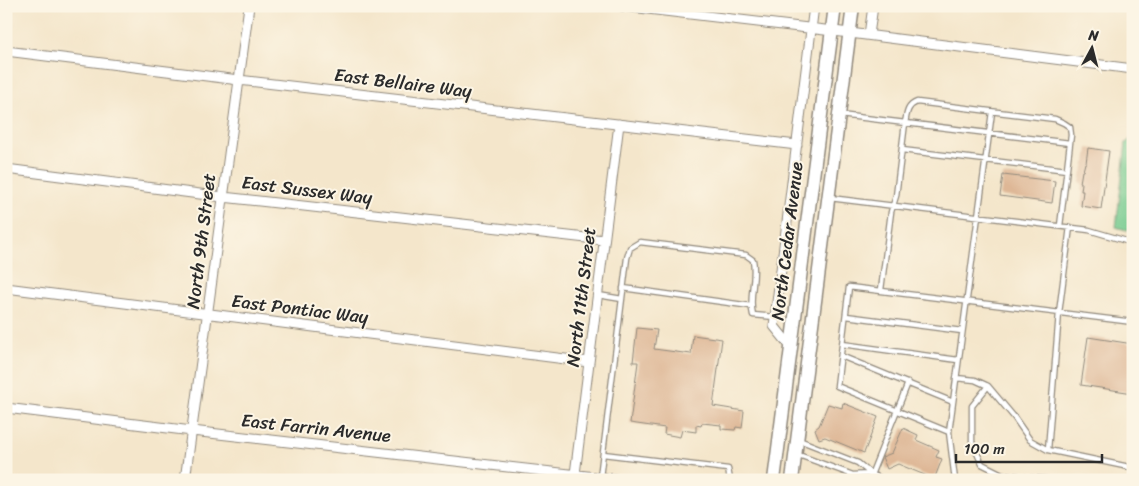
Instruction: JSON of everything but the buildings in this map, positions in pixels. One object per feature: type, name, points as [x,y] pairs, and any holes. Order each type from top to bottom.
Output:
[{"type":"main road","name":"North Cedar Avenue","points":[[774,480],[835,6]]},
{"type":"main road","name":"North Cedar Avenue","points":[[792,480],[853,6]]},
{"type":"main road","points":[[791,347],[798,360],[788,442],[795,454]]},
{"type":"street","name":"North 9th Street","points":[[186,480],[249,6]]},
{"type":"street","points":[[622,6],[1133,69]]},
{"type":"street","points":[[791,347],[775,322],[814,6]]},
{"type":"street","points":[[869,35],[872,6]]},
{"type":"street","name":"East Bellaire Way","points":[[6,51],[797,145]]},
{"type":"street","name":"North 11th Street","points":[[575,474],[619,124]]},
{"type":"street","name":"East Sussex Way","points":[[6,169],[223,197],[604,240]]},
{"type":"street","name":"East Pontiac Way","points":[[6,288],[589,362]]},
{"type":"street","name":"East Farrin Avenue","points":[[6,408],[622,480]]},
{"type":"lane","points":[[881,290],[905,123],[911,105],[917,102],[1055,120],[1070,127],[1071,135],[1060,226]]},
{"type":"lane","points":[[955,480],[949,432],[992,112]]},
{"type":"lane","points":[[839,115],[1070,143]]},
{"type":"lane","points":[[902,150],[1067,170]]},
{"type":"lane","points":[[828,198],[1070,227],[1089,230],[1133,243]]},
{"type":"lane","points":[[1048,450],[1059,313],[1070,227]]},
{"type":"lane","points":[[600,477],[623,288],[630,248],[640,242],[746,255],[753,260],[754,267],[751,306],[753,315],[775,322]]},
{"type":"lane","points":[[949,432],[837,386],[850,287],[1133,322]]},
{"type":"lane","points":[[623,288],[751,306]]},
{"type":"lane","points":[[598,295],[622,299]]},
{"type":"lane","points":[[846,316],[962,331]]},
{"type":"lane","points":[[842,344],[958,360]]},
{"type":"lane","points":[[841,356],[953,402]]},
{"type":"lane","points":[[956,378],[975,380],[988,386],[1030,440],[1048,450],[1129,467],[1133,465]]},
{"type":"lane","points":[[870,477],[908,383]]},
{"type":"lane","points":[[988,386],[972,406],[972,442],[982,464],[1002,474],[1055,480]]},
{"type":"lane","points":[[797,439],[858,463],[870,477]]},
{"type":"lane","points":[[603,454],[728,469],[730,480]]},
{"type":"lane","points":[[795,454],[853,475],[884,480]]},
{"type":"green space","points":[[1133,137],[1133,232],[1116,227],[1126,143]]}]
